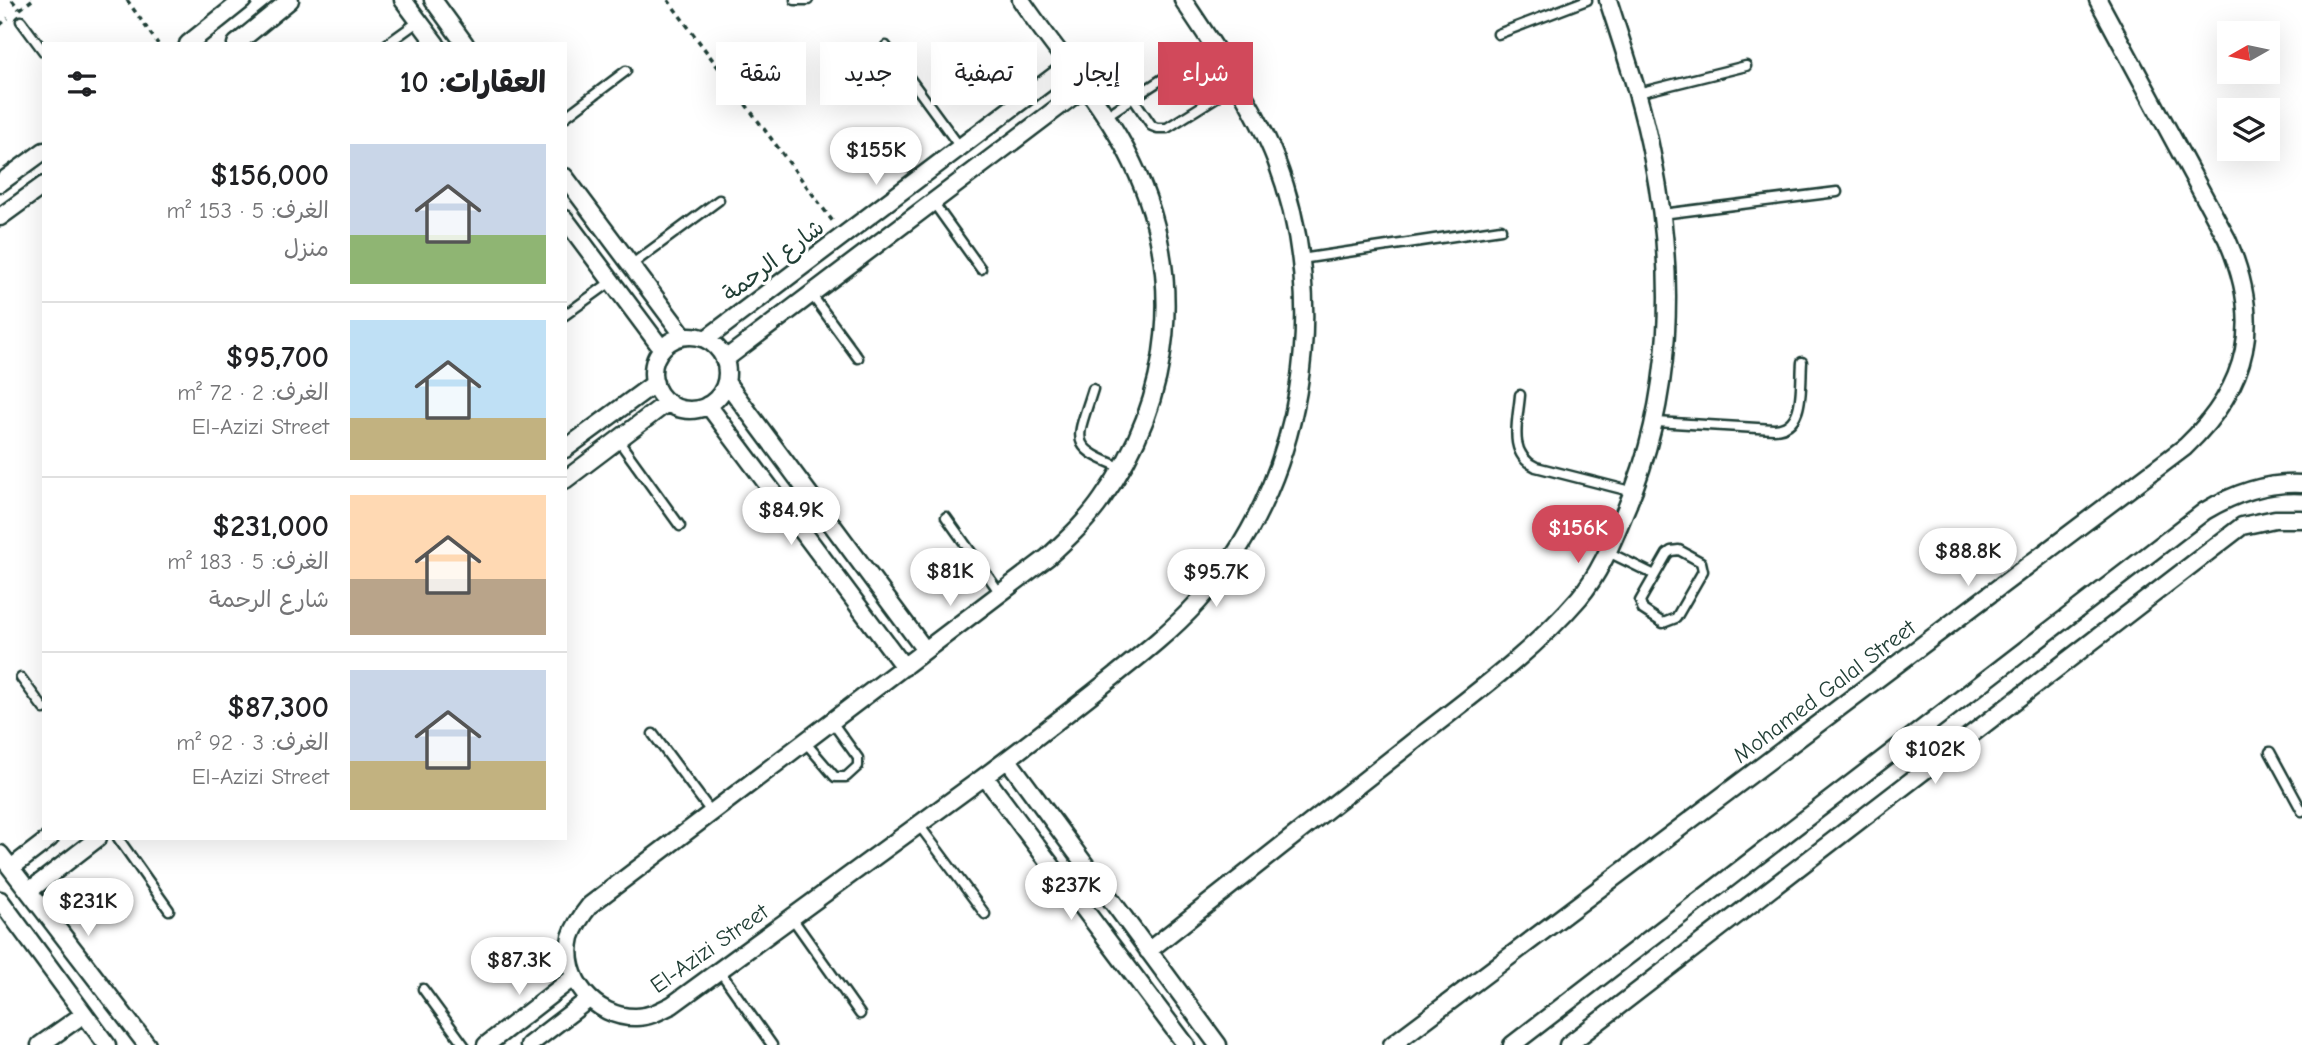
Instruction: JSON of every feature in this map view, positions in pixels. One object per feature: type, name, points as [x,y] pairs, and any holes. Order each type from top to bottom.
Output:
[{"type":"street","points":[[190,42],[243,0]]},
{"type":"street","points":[[238,42],[290,0]]},
{"type":"street","points":[[403,0],[435,42]]},
{"type":"street","name":"El-Azizi Street","points":[[1021,0],[1052,42]]},
{"type":"street","name":"El-Azizi Street","points":[[1098,105],[1132,160],[1151,205],[1161,243],[1166,281],[1162,359],[1140,433],[1123,468],[1076,531],[1048,557],[590,905],[578,920],[571,939],[570,958],[574,977],[589,999],[603,1010],[620,1016],[638,1017],[656,1013],[672,1005],[985,777],[1164,637],[1200,600],[1238,547],[1258,513],[1278,465],[1293,415],[1302,363],[1305,311],[1301,259],[1291,208],[1275,158],[1226,66],[1183,0]]},
{"type":"street","points":[[1148,951],[1524,654],[1580,596],[1608,552],[1633,492],[1656,422],[1664,364],[1668,296],[1662,214],[1653,159],[1637,93],[1608,0]]},
{"type":"street","name":"Mohamed Galal Street","points":[[1392,1045],[2185,447],[2206,427],[2223,404],[2236,378],[2244,351],[2245,293],[2238,265],[2098,0]]},
{"type":"street","points":[[440,3],[464,42]]},
{"type":"street","name":"شارع الرحمة","points":[[706,339],[1051,79]]},
{"type":"street","points":[[724,360],[1061,105]]},
{"type":"street","points":[[0,183],[42,152]]},
{"type":"street","points":[[28,163],[42,182]]},
{"type":"street","points":[[567,180],[684,336]]},
{"type":"street","points":[[0,217],[42,186]]},
{"type":"street","points":[[567,222],[662,349]]},
{"type":"street","points":[[684,336],[706,339],[720,351],[724,360],[727,371],[722,391],[708,405],[688,410],[668,402],[660,394],[653,371],[662,349],[684,336]]},
{"type":"street","points":[[726,382],[925,650]]},
{"type":"street","points":[[567,448],[655,383]]},
{"type":"street","points":[[567,478],[668,402]]},
{"type":"street","points":[[708,405],[904,667]]},
{"type":"street","points":[[1512,1045],[2205,511],[2239,493],[2275,485],[2302,484]]},
{"type":"street","points":[[1567,1045],[2242,526],[2275,519],[2302,519]]},
{"type":"street","points":[[1007,760],[1218,1045]]},
{"type":"street","points":[[985,777],[1186,1045]]},
{"type":"street","points":[[11,868],[47,840]]},
{"type":"street","points":[[29,891],[95,840]]},
{"type":"street","points":[[0,854],[147,1045]]},
{"type":"street","points":[[0,900],[107,1045]]},
{"type":"street","points":[[486,1045],[574,977]]},
{"type":"street","points":[[529,1045],[589,999]]},
{"type":"street","points":[[40,1045],[84,1014]]},
{"type":"lane","points":[[795,0],[808,0]]},
{"type":"lane","points":[[1498,34],[1587,0]]},
{"type":"lane","points":[[21,21],[42,49]]},
{"type":"lane","points":[[390,42],[419,21]]},
{"type":"lane","points":[[1196,57],[1205,62],[1220,84],[1215,98],[1162,129],[1153,126],[1133,98],[1196,57]]},
{"type":"lane","points":[[1637,93],[1746,66]]},
{"type":"lane","points":[[567,115],[626,71]]},
{"type":"lane","points":[[917,88],[960,147]]},
{"type":"lane","points":[[1106,116],[1122,105]]},
{"type":"lane","points":[[1662,214],[1838,191]]},
{"type":"lane","points":[[631,265],[719,200]]},
{"type":"lane","points":[[933,202],[981,268]]},
{"type":"lane","points":[[1301,259],[1501,229]]},
{"type":"lane","points":[[567,314],[612,281]]},
{"type":"lane","points":[[811,295],[858,358]]},
{"type":"lane","points":[[1656,422],[1774,429],[1787,426],[1793,422],[1798,410],[1801,362]]},
{"type":"lane","points":[[1093,389],[1079,434],[1082,444],[1087,452],[1096,458],[1123,468]]},
{"type":"lane","points":[[1520,395],[1516,440],[1518,452],[1525,462],[1633,492]]},
{"type":"lane","points":[[618,440],[680,526]]},
{"type":"lane","points":[[946,517],[1000,593]]},
{"type":"lane","points":[[1675,549],[1701,562],[1703,566],[1702,576],[1676,618],[1668,623],[1653,617],[1641,606],[1642,597],[1655,575],[1667,554],[1675,549]]},
{"type":"lane","points":[[1608,552],[1655,575]]},
{"type":"lane","points":[[21,678],[42,706]]},
{"type":"lane","points":[[805,742],[835,777],[846,777],[858,766],[858,758],[832,722]]},
{"type":"lane","points":[[653,734],[712,813]]},
{"type":"lane","points":[[2270,752],[2301,805]]},
{"type":"lane","points":[[919,825],[985,914]]},
{"type":"lane","points":[[119,840],[169,910]]},
{"type":"lane","points":[[792,918],[860,1014]]},
{"type":"lane","points":[[719,970],[772,1045]]},
{"type":"lane","points":[[423,989],[464,1045]]},
{"type":"path","points":[[12,0],[20,10]]},
{"type":"path","points":[[127,0],[157,42]]},
{"type":"path","points":[[668,0],[843,236]]}]
